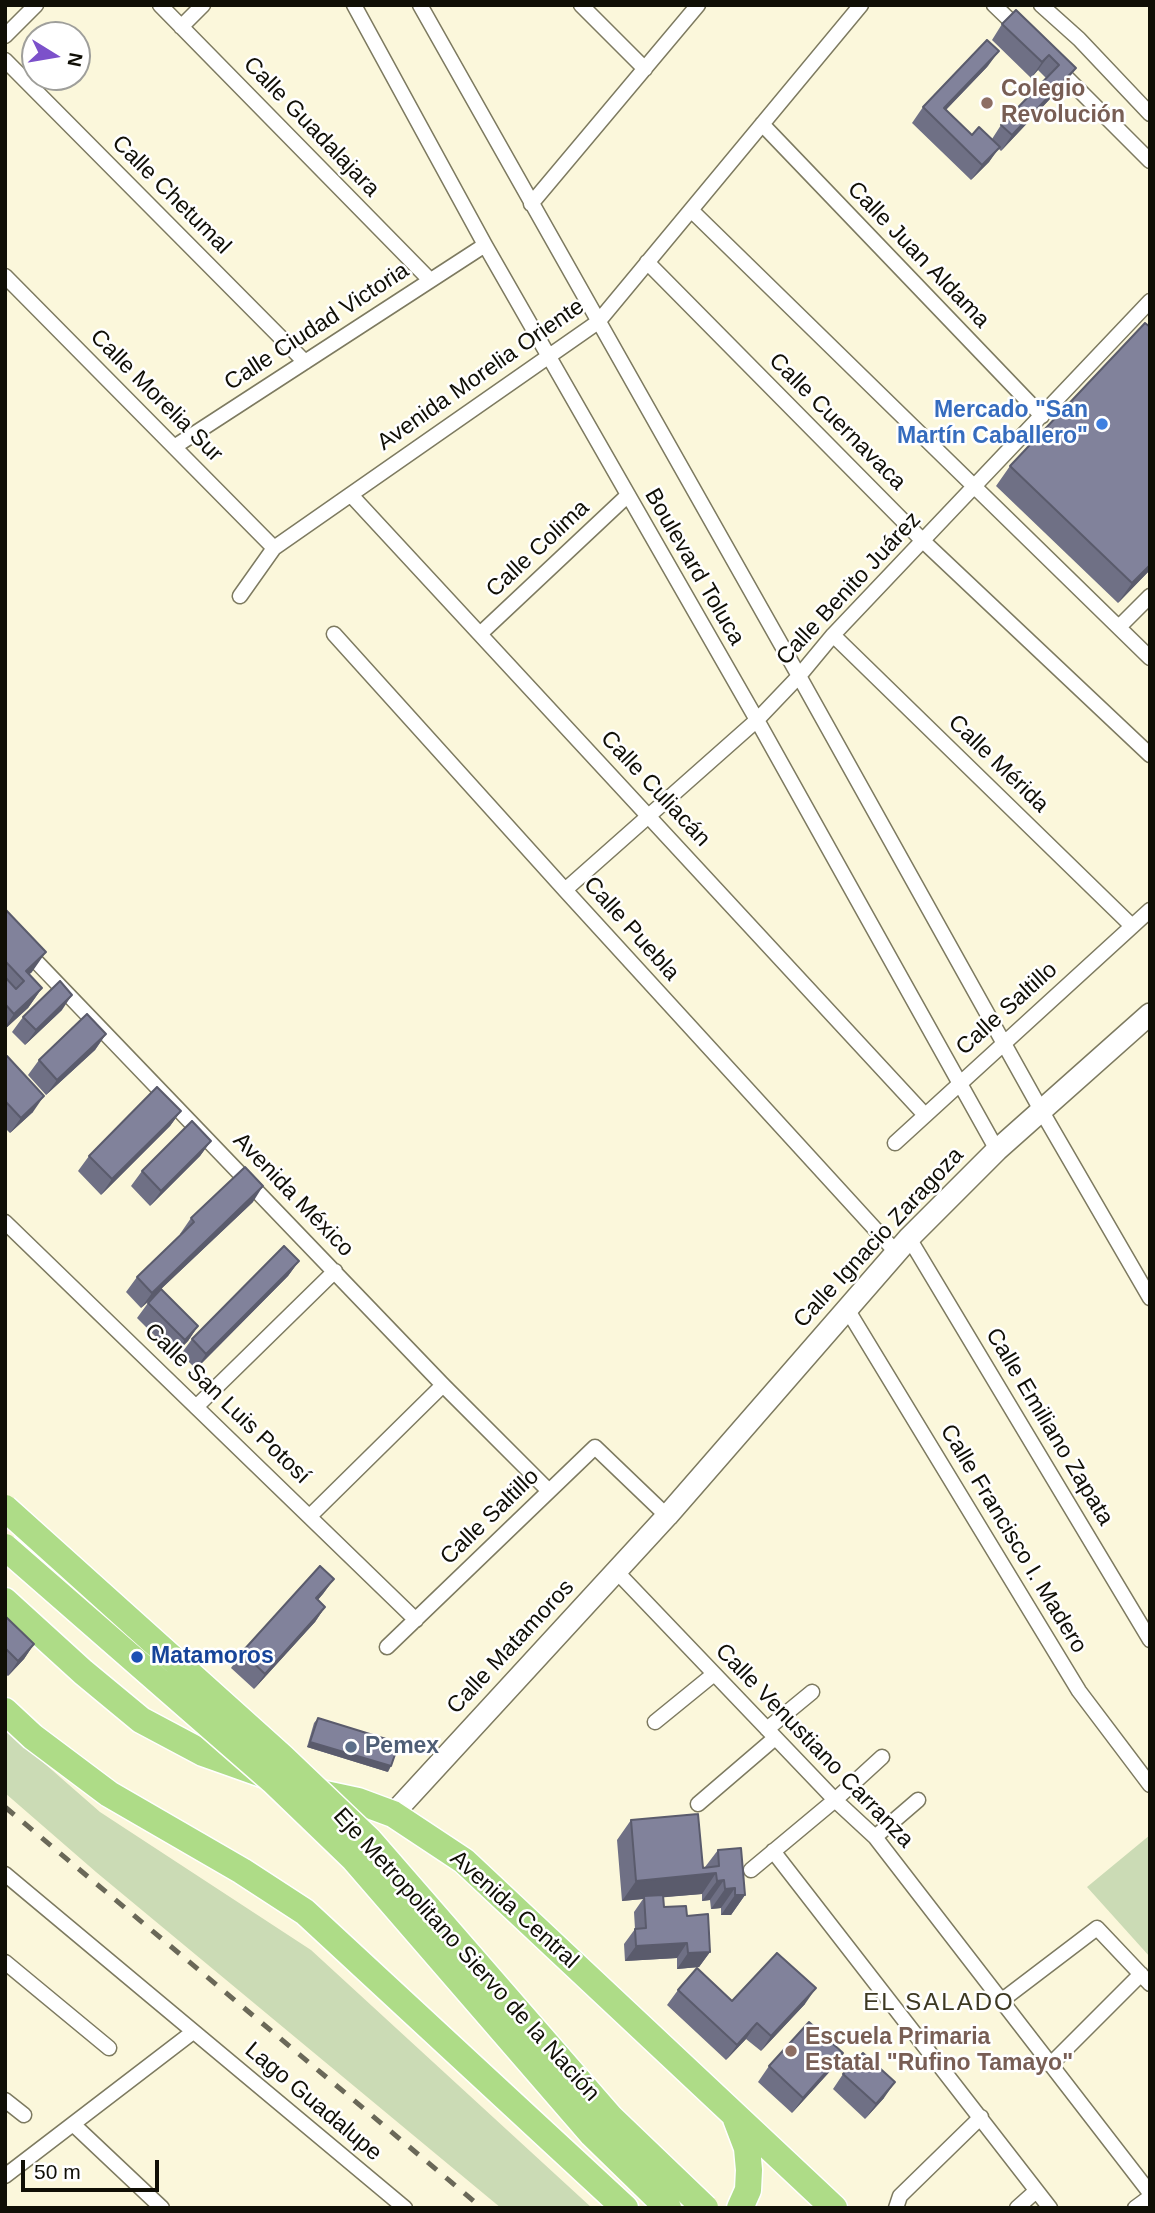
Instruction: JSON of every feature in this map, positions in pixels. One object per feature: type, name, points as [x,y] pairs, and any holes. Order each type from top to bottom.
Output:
[{"type":"highway","name":"Eje Metropolitano Siervo de la Nación","points":[[5,1508],[282,1757],[370,1841],[611,2118],[705,2208]]},
{"type":"highway","name":"Eje Metropolitano Siervo de la Nación","points":[[5,1548],[274,1781],[354,1859],[592,2134],[668,2208]]},
{"type":"highway","name":"Avenida Central","points":[[5,1601],[141,1720],[203,1753],[301,1788],[358,1801],[393,1814],[464,1861],[834,2208]]},
{"type":"highway","points":[[5,1711],[33,1737],[109,1794],[242,1871],[305,1912],[625,2208]]},
{"type":"highway","points":[[733,2114],[747,2148],[749,2170],[748,2190],[740,2208]]},
{"type":"street","points":[[5,36],[36,5]]},
{"type":"street","name":"Calle Guadalajara","points":[[160,5],[429,280]]},
{"type":"street","points":[[181,27],[203,5]]},
{"type":"street","name":"Boulevard Toluca","points":[[354,5],[485,245],[757,720],[997,1150]]},
{"type":"street","name":"Boulevard Toluca","points":[[420,5],[1041,1110],[1150,1298]]},
{"type":"street","points":[[581,5],[645,69]]},
{"type":"street","points":[[531,204],[698,5]]},
{"type":"street","name":"Avenida Morelia Oriente","points":[[240,596],[274,548],[598,322],[861,5]]},
{"type":"street","points":[[995,5],[1150,161]]},
{"type":"street","points":[[1041,5],[1079,40],[1150,114]]},
{"type":"street","name":"Calle Chetumal","points":[[5,60],[305,362]]},
{"type":"street","name":"Calle Juan Aldama","points":[[762,124],[1042,416]]},
{"type":"street","points":[[691,210],[1150,658]]},
{"type":"street","name":"Calle Ciudad Victoria","points":[[174,447],[485,245]]},
{"type":"street","name":"Calle Cuernavaca","points":[[648,262],[923,541],[1150,755]]},
{"type":"street","name":"Calle Morelia Sur","points":[[5,276],[274,548]]},
{"type":"street","name":"Calle Benito Juárez","points":[[565,890],[757,720],[833,635],[1150,301]]},
{"type":"street","name":"Calle Culiacán","points":[[351,495],[925,1115]]},
{"type":"street","name":"Calle Colima","points":[[480,634],[627,496]]},
{"type":"street","points":[[1119,627],[1150,596]]},
{"type":"street","name":"Calle Puebla","points":[[334,634],[565,890],[902,1245]]},
{"type":"street","name":"Calle Mérida","points":[[833,635],[1132,926]]},
{"type":"street","name":"Calle Saltillo","points":[[895,1143],[1150,910]]},
{"type":"street","name":"Avenida México","points":[[5,929],[443,1385],[549,1491]]},
{"type":"street","name":"Calle Ignacio Zaragoza","points":[[667,1516],[902,1245],[997,1150],[1150,1014]]},
{"type":"street","name":"Calle San Luis Potosí","points":[[5,1222],[416,1620]]},
{"type":"street","name":"Calle Emiliano Zapata","points":[[902,1245],[1150,1640]]},
{"type":"street","points":[[196,1407],[335,1271]]},
{"type":"street","name":"Calle Francisco I. Madero","points":[[847,1309],[1079,1691],[1150,1785]]},
{"type":"street","points":[[310,1516],[443,1385]]},
{"type":"street","name":"Calle Saltillo","points":[[387,1647],[595,1447],[667,1516]]},
{"type":"street","name":"Calle Matamoros","points":[[393,1814],[667,1516]]},
{"type":"street","name":"Calle Venustiano Carranza","points":[[617,1572],[835,1800],[875,1837],[1150,2195]]},
{"type":"street","points":[[656,1722],[714,1674]]},
{"type":"street","points":[[698,1804],[812,1692]]},
{"type":"street","points":[[751,1870],[882,1757]]},
{"type":"street","points":[[875,1837],[918,1800]]},
{"type":"street","points":[[773,1851],[1050,2208]]},
{"type":"street","name":"Lago Guadalupe","points":[[5,1874],[405,2208]]},
{"type":"street","points":[[1001,2001],[1097,1928],[1145,1979],[1050,2065]]},
{"type":"street","points":[[5,1962],[109,2048]]},
{"type":"street","points":[[5,2176],[193,2032]]},
{"type":"street","points":[[5,2100],[24,2115]]},
{"type":"street","points":[[896,2207],[900,2196],[981,2117]]},
{"type":"street","points":[[74,2125],[162,2208]]},
{"type":"street","points":[[1017,2208],[1036,2191]]},
{"type":"street","points":[[1136,2208],[1150,2195]]},
{"type":"green space","points":[[5,1729],[100,1812],[311,1950],[592,2208],[501,2208],[96,1872],[5,1793]]},
{"type":"green space","points":[[1150,1835],[1150,1957],[1087,1887]]},
{"type":"building","points":[[1016,10],[1076,68],[1012,135],[1001,125],[1059,65],[1049,55],[1042,62],[1002,24]]},
{"type":"building","points":[[987,40],[999,51],[944,108],[972,135],[979,127],[1000,147],[982,165],[923,107]]},
{"type":"building","name":"Mercado \"San Martín Caballero\"","points":[[1145,323],[1150,327],[1150,565],[1132,583],[1010,466]]},
{"type":"building","points":[[5,909],[46,952],[26,971],[42,988],[14,1014],[5,1004],[5,977],[16,989],[24,981],[5,961]]},
{"type":"building","points":[[60,981],[72,995],[36,1030],[23,1017]]},
{"type":"building","points":[[87,1014],[106,1034],[57,1080],[39,1060]]},
{"type":"building","points":[[7,1056],[44,1096],[21,1118],[5,1101]]},
{"type":"building","points":[[157,1087],[181,1111],[112,1179],[89,1156]]},
{"type":"building","points":[[192,1121],[211,1141],[161,1191],[142,1171]]},
{"type":"building","points":[[245,1167],[263,1186],[152,1293],[137,1277],[194,1222],[191,1218]]},
{"type":"building","points":[[284,1246],[299,1261],[206,1354],[192,1339]]},
{"type":"building","points":[[161,1289],[198,1326],[185,1340],[148,1303]]},
{"type":"building","points":[[320,1566],[334,1579],[316,1598],[325,1607],[265,1674],[242,1652]]},
{"type":"building","points":[[5,1616],[34,1644],[18,1661],[5,1648]]},
{"type":"building","name":"Pemex","points":[[318,1718],[399,1743],[391,1766],[310,1742]]},
{"type":"building","points":[[698,1814],[703,1868],[719,1866],[718,1850],[741,1848],[745,1895],[735,1895],[735,1888],[725,1889],[724,1880],[717,1881],[716,1873],[636,1881],[631,1820]]},
{"type":"building","points":[[663,1895],[664,1907],[686,1906],[687,1916],[708,1914],[710,1952],[688,1953],[687,1943],[636,1946],[635,1929],[646,1928],[644,1896]]},
{"type":"building","points":[[777,1953],[816,1988],[771,2036],[757,2023],[737,2045],[678,1990],[697,1968],[732,2001]]},
{"type":"building","points":[[809,2022],[843,2053],[803,2098],[769,2066]]},
{"type":"building","points":[[863,2053],[895,2082],[876,2104],[843,2074]]},
{"type":"railway","points":[[5,1807],[482,2208]]},
{"type":"place","name":"Colegio Revolución","points":[[987,103]]},
{"type":"place","name":"Mercado \"San Martín Caballero\"","points":[[1102,424]]},
{"type":"place","name":"Matamoros","points":[[137,1657]]},
{"type":"place","name":"Pemex","points":[[351,1747]]},
{"type":"place","name":"Escuela Primaria Estatal \"Rufino Tamayo\"","points":[[791,2051]]},
{"type":"district","name":"EL SALADO","points":[[939,2003]]}]
